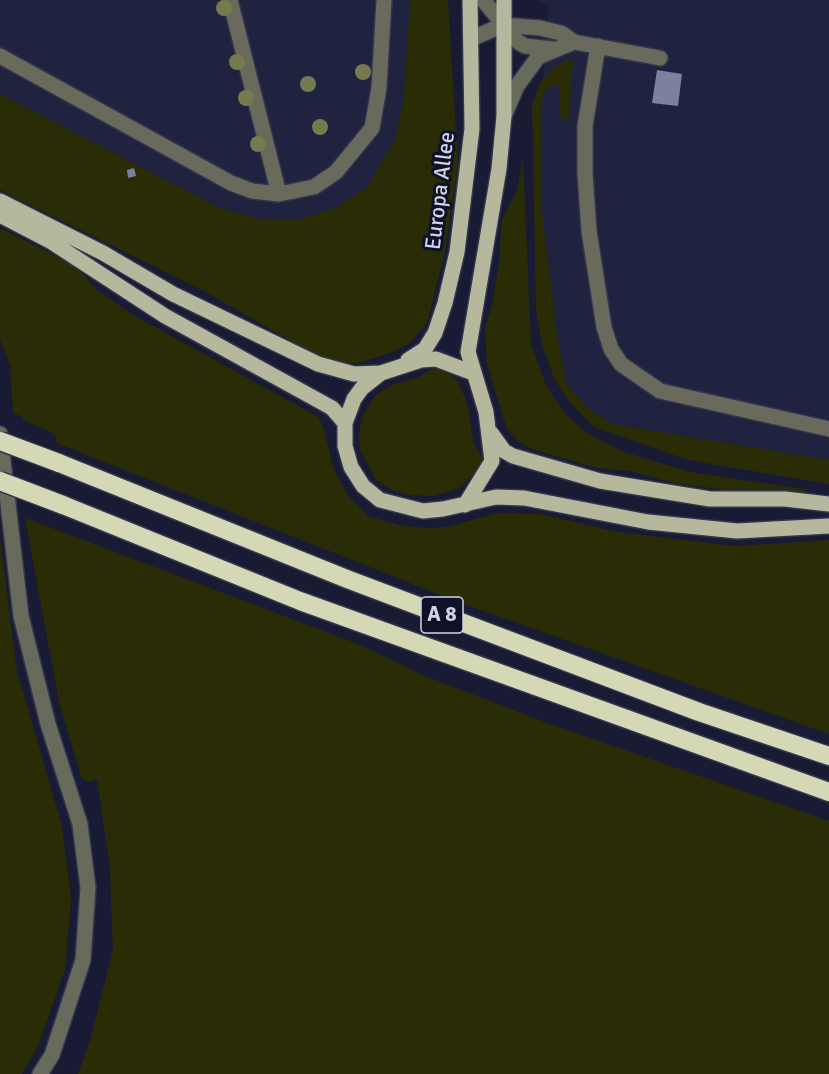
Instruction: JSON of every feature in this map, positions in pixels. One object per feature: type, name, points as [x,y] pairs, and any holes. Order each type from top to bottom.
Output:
[{"type":"highway","name":"A 8","points":[[0,441],[347,579],[687,708],[829,756]]},
{"type":"highway","name":"A 8","points":[[0,481],[300,601],[829,792]]},
{"type":"main road","name":"Europa Allee","points":[[397,366],[429,344],[440,321],[454,270],[468,176],[472,129],[470,0]]},
{"type":"main road","points":[[465,505],[492,461],[484,400],[473,373],[468,352],[498,179],[504,116],[504,0]]},
{"type":"main road","points":[[0,201],[103,253],[173,294],[318,364],[354,374],[381,373]]},
{"type":"main road","points":[[0,215],[50,241],[165,316],[332,408],[345,423]]},
{"type":"main road","points":[[473,373],[436,358],[397,366],[381,373],[362,388],[354,399],[345,423],[345,446],[351,467],[363,486],[380,500],[423,511],[465,505],[496,497],[524,498],[648,522],[737,531],[829,526]]},
{"type":"main road","points":[[488,426],[496,442],[513,456],[600,481],[710,499],[785,500],[829,504]]},
{"type":"street","points":[[230,0],[279,194]]},
{"type":"street","points":[[0,56],[231,183],[252,191],[279,194],[314,187],[336,172],[372,128],[379,88],[384,0]]},
{"type":"street","points":[[483,0],[510,35],[525,46],[552,49]]},
{"type":"street","points":[[472,38],[503,25],[561,33],[574,42],[660,58]]},
{"type":"street","points":[[504,116],[524,75],[538,57],[552,49],[574,42]]},
{"type":"street","points":[[598,46],[585,126],[585,173],[589,231],[604,327],[611,349],[621,364],[660,391],[829,429]]},
{"type":"street","points":[[0,434],[21,616],[48,724],[80,824],[88,888],[83,960],[52,1055],[40,1074]]},
{"type":"shaded area","points":[[0,0],[410,0],[404,96],[395,140],[367,187],[337,207],[301,219],[264,220],[220,208],[0,94]]},
{"type":"shaded area","points":[[535,0],[829,0],[829,460],[612,424],[589,409],[566,383],[557,333],[541,204],[541,103],[549,5]]},
{"type":"green space","points":[[410,0],[448,0],[458,166],[444,256],[427,323],[410,343],[393,352],[358,363],[341,363],[305,349],[208,293],[0,190],[0,94],[220,208],[264,220],[301,219],[337,207],[367,187],[395,140],[404,96]]},
{"type":"green space","points":[[571,60],[576,66],[572,67],[569,119],[561,121],[559,85],[547,87],[541,103],[541,204],[557,333],[566,383],[589,409],[612,424],[829,460],[829,484],[688,460],[594,427],[570,403],[554,378],[542,344],[536,311],[532,104],[540,84],[550,71],[563,61]]},
{"type":"green space","points":[[523,159],[531,344],[546,385],[566,415],[587,433],[624,452],[690,472],[808,490],[805,495],[734,491],[674,483],[630,471],[596,468],[535,450],[520,443],[507,429],[487,364],[485,328],[492,306],[499,263],[502,220],[517,190]]},
{"type":"green space","points":[[0,228],[74,265],[98,291],[135,316],[318,417],[324,430],[334,470],[348,496],[368,516],[398,525],[426,528],[447,527],[498,513],[541,514],[617,532],[735,546],[829,540],[829,734],[453,600],[57,443],[56,434],[23,420],[23,417],[13,413],[10,365],[0,339]]},
{"type":"green space","points":[[435,367],[452,375],[458,382],[468,405],[473,443],[483,457],[476,472],[459,488],[434,496],[408,495],[392,490],[376,480],[360,450],[359,432],[363,415],[376,395],[392,385],[419,377]]},
{"type":"green space","points":[[25,518],[358,644],[425,676],[547,723],[829,821],[829,1074],[78,1074],[90,1041],[113,950],[110,869],[97,779],[89,782],[82,779],[59,702]]},
{"type":"green space","points":[[0,539],[17,671],[62,826],[71,898],[65,969],[38,1046],[22,1074],[0,1074]]},
{"type":"building","points":[[657,70],[682,74],[678,106],[652,103]]},
{"type":"building","points":[[134,168],[136,176],[128,178],[127,170]]}]
